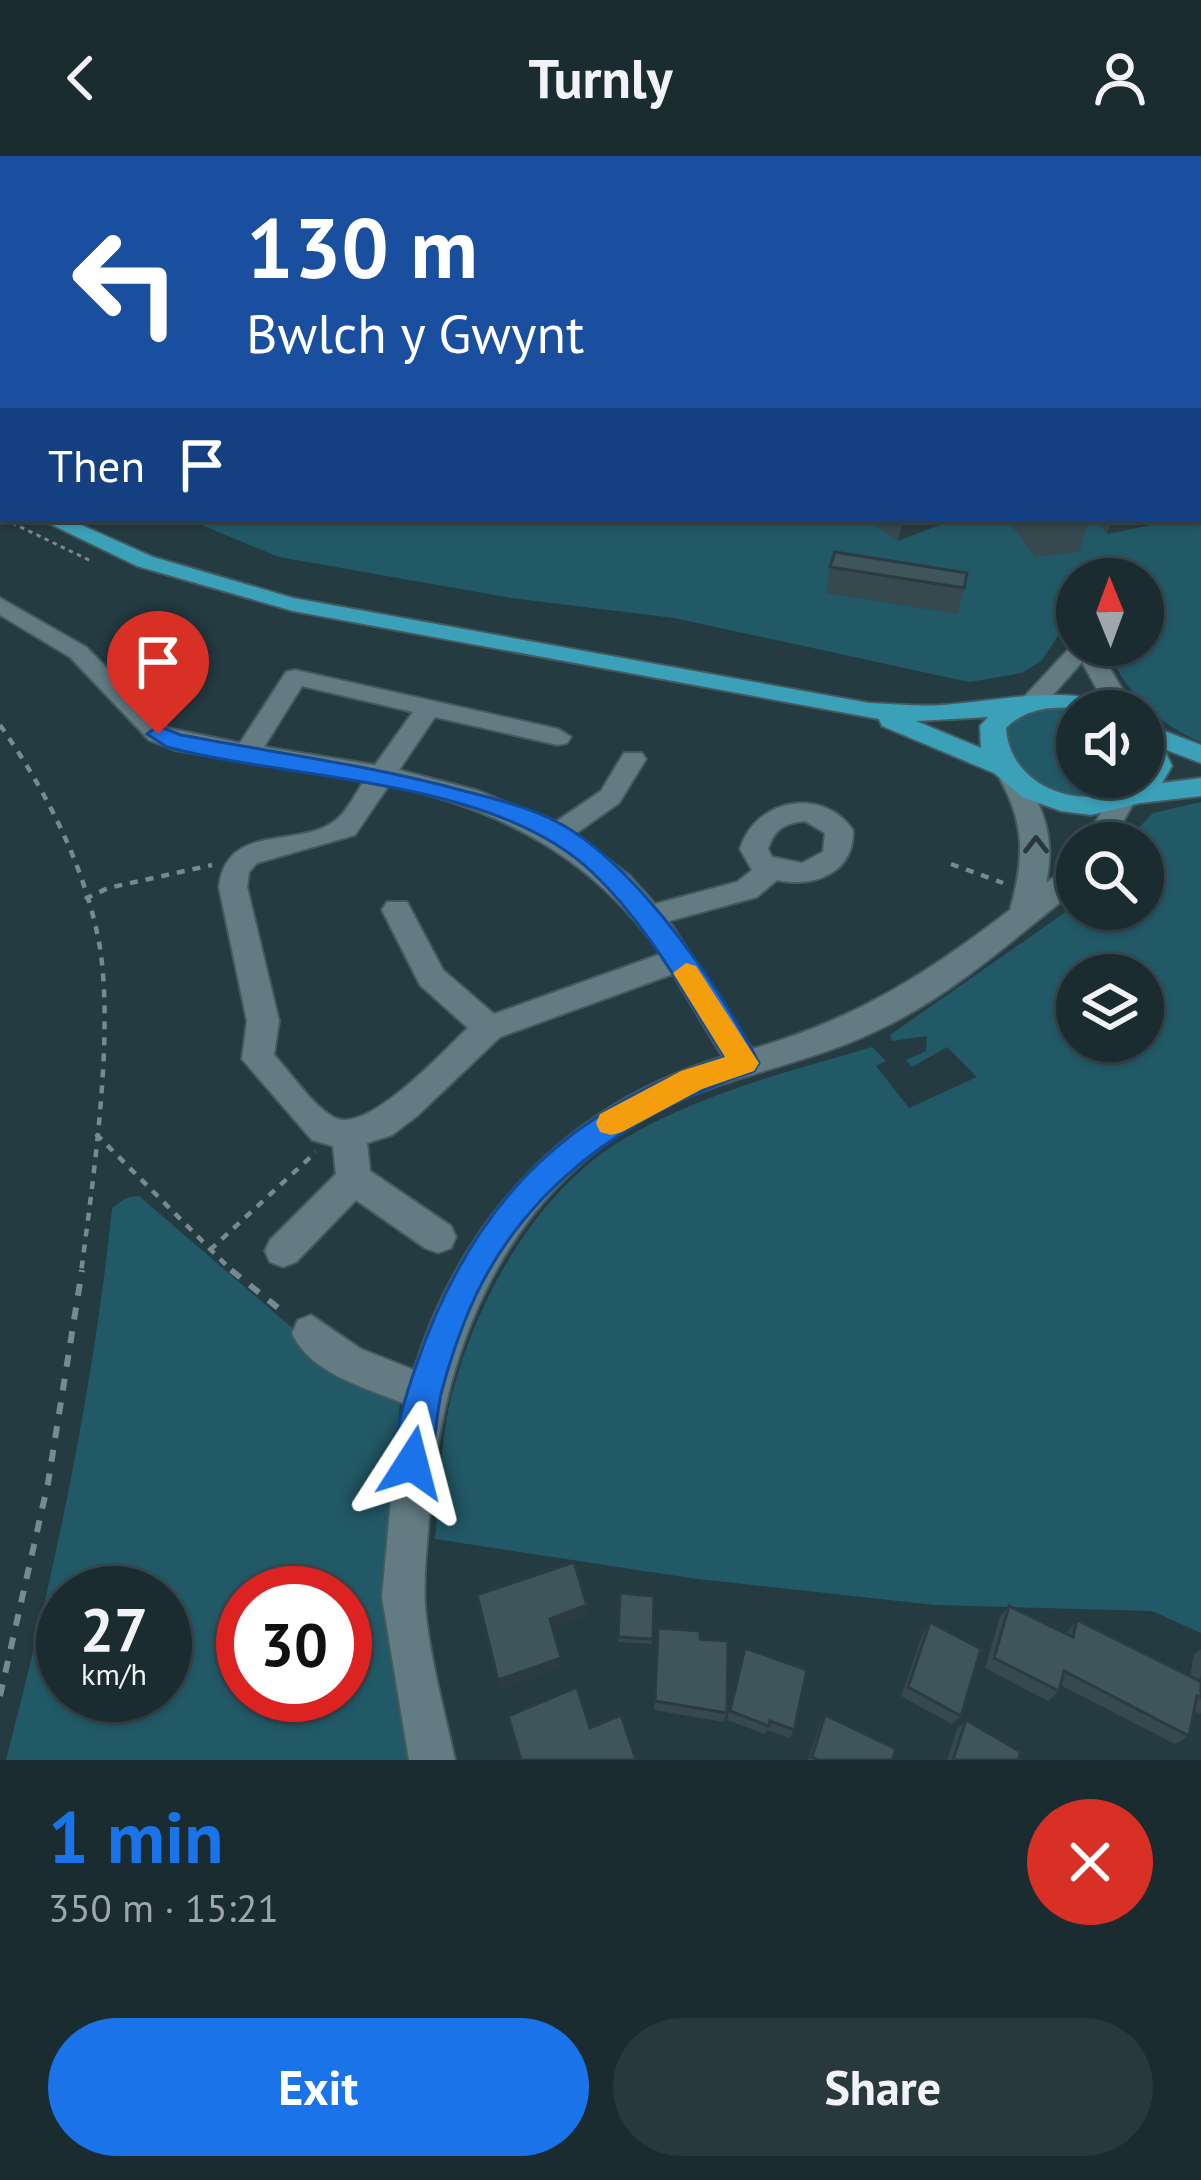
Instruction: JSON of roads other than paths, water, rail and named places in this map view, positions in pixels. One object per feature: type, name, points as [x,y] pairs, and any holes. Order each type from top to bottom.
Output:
[{"type":"main road","points":[[57,522],[138,560],[281,602],[868,711],[937,714],[1056,702]]},
{"type":"main road","points":[[1006,772],[990,740],[993,726],[1025,704]]},
{"type":"main road","points":[[868,711],[1056,796]]},
{"type":"main road","points":[[1164,740],[1201,755]]},
{"type":"main road","points":[[1164,793],[1201,787]]},
{"type":"main road","points":[[1060,798],[1070,803],[1131,798]]},
{"type":"street","points":[[0,605],[79,652],[158,734],[175,742],[381,777],[508,811],[558,833],[599,863],[650,916],[744,1063]]},
{"type":"street","points":[[1025,704],[1063,666]]},
{"type":"street","points":[[246,754],[296,677],[558,737]]},
{"type":"street","points":[[428,709],[345,828],[332,836],[247,856],[235,869],[233,887],[262,1021],[258,1059],[324,1130],[343,1134],[380,1125],[489,1028],[678,960]]},
{"type":"street","points":[[558,833],[610,797],[633,759]]},
{"type":"street","points":[[1006,772],[1039,833],[1039,855],[1026,903]]},
{"type":"street","points":[[1113,822],[1131,798]]},
{"type":"street","points":[[650,916],[747,890],[771,869]]},
{"type":"street","points":[[432,1760],[404,1605],[412,1463],[424,1393],[449,1316],[476,1263],[523,1198],[557,1161],[628,1110],[692,1080],[744,1063],[875,1033],[1026,903],[1056,884]]},
{"type":"street","points":[[397,910],[412,932],[430,977],[489,1028]]},
{"type":"street","points":[[343,1134],[354,1179],[438,1237]]},
{"type":"street","points":[[283,1252],[354,1179]]},
{"type":"street","points":[[311,1334],[348,1362],[424,1393]]}]
